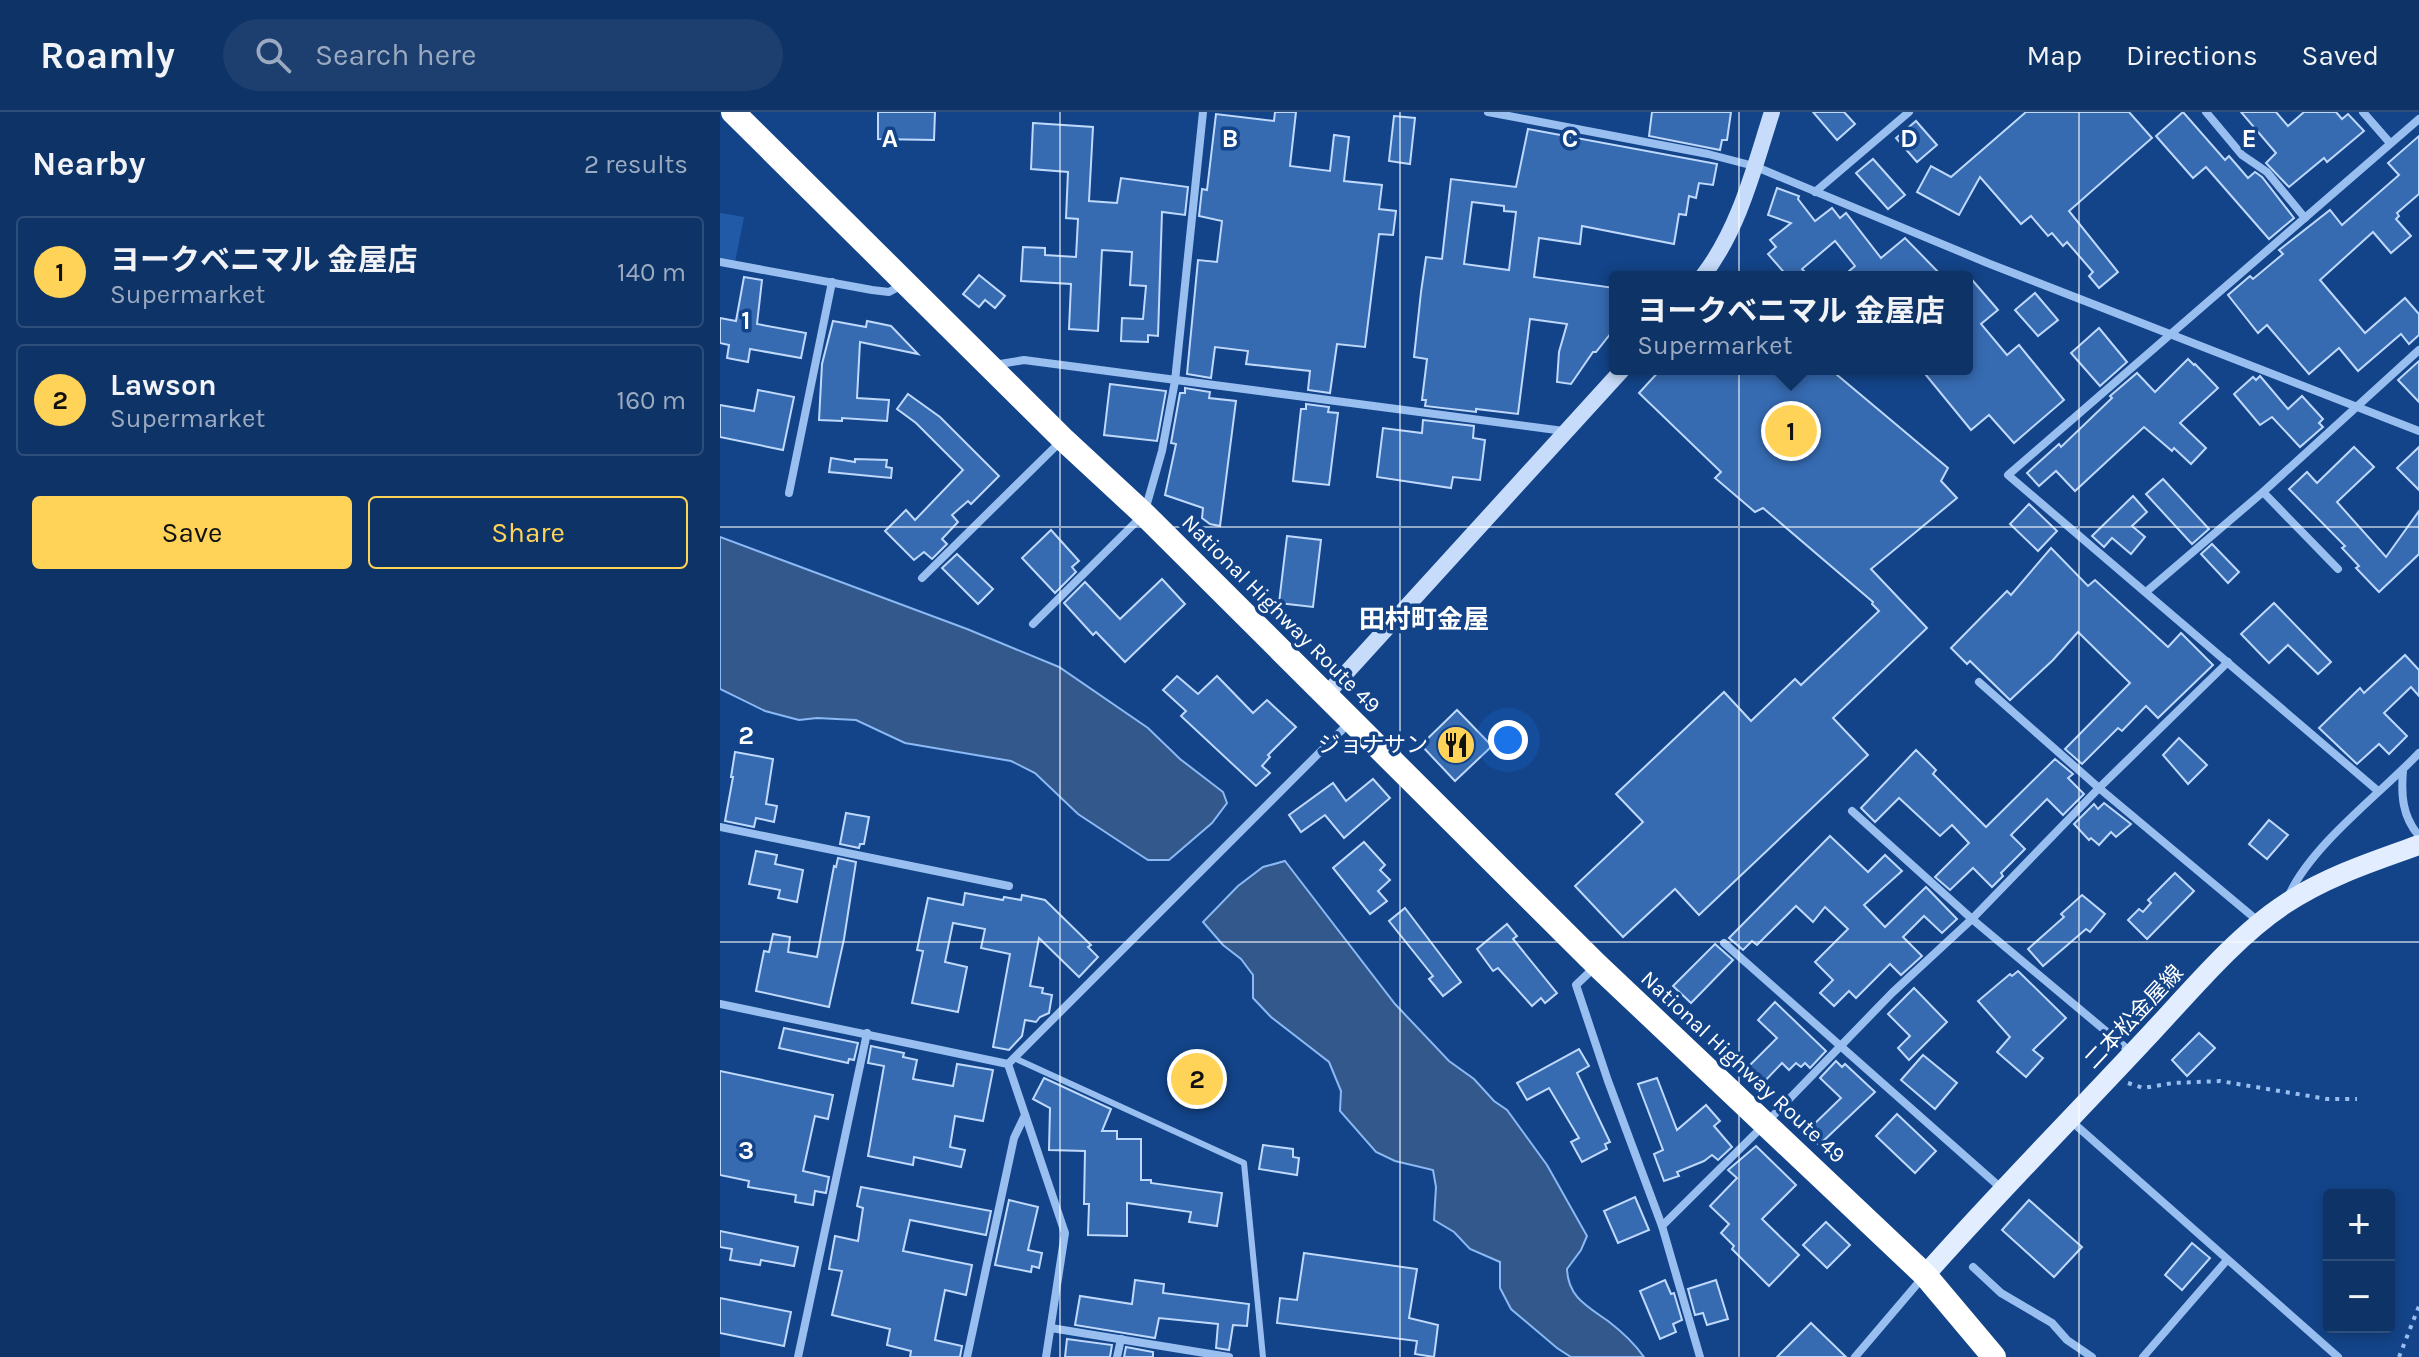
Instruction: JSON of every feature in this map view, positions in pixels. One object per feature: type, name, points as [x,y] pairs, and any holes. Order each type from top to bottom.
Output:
[{"type":"highway","name":"National Highway Route 49","points":[[733,112],[1063,439],[1144,514],[1597,965],[1925,1275],[1994,1357]]},
{"type":"main road","name":"二本松金屋線","points":[[1925,1275],[2002,1189],[2260,923],[2286,903],[2331,879],[2419,845]]},
{"type":"street","points":[[1033,624],[1144,514],[1162,451],[1175,381],[1203,112]]},
{"type":"street","points":[[1488,112],[1708,154],[1754,166],[1990,264],[2419,431]]},
{"type":"street","points":[[1815,192],[1909,112]]},
{"type":"street","points":[[2206,112],[2242,155],[2267,172],[2305,218]]},
{"type":"street","points":[[2363,112],[2390,143]]},
{"type":"street","points":[[1707,271],[1734,224],[1771,113]]},
{"type":"street","points":[[2378,791],[2008,475],[2419,119]]},
{"type":"street","points":[[720,262],[889,292],[905,283]]},
{"type":"street","points":[[789,493],[832,282]]},
{"type":"street","points":[[2146,592],[2263,492],[2419,350]]},
{"type":"street","points":[[990,365],[1024,360],[1567,432]]},
{"type":"street","points":[[1326,695],[1618,375]]},
{"type":"street","points":[[922,578],[1063,439]]},
{"type":"street","points":[[2263,492],[2338,569]]},
{"type":"street","points":[[1662,1226],[1892,993],[1972,919],[2099,788],[2228,662]]},
{"type":"street","points":[[1979,682],[2260,923]]},
{"type":"street","points":[[1011,1061],[1351,721]]},
{"type":"street","points":[[2286,903],[2300,873],[2419,753]]},
{"type":"street","points":[[2403,770],[2403,806],[2419,836]]},
{"type":"street","points":[[1852,811],[1972,919],[2133,1054]]},
{"type":"street","points":[[720,827],[1009,886]]},
{"type":"street","points":[[1724,943],[2002,1189]]},
{"type":"street","points":[[1597,965],[1576,985],[1662,1226],[1700,1357]]},
{"type":"street","points":[[720,1004],[1011,1061]]},
{"type":"street","points":[[798,1357],[867,1033]]},
{"type":"street","points":[[1011,1061],[1025,1115],[1065,1233],[1046,1357]]},
{"type":"street","points":[[967,1357],[1014,1138],[1025,1115]]},
{"type":"street","points":[[2070,1120],[2338,1357]]},
{"type":"street","points":[[2143,1357],[2227,1260]]},
{"type":"street","points":[[1973,1267],[2001,1293],[2052,1323],[2067,1340],[2092,1357]]},
{"type":"street","points":[[1855,1357],[1925,1275]]},
{"type":"street","points":[[1051,1328],[1229,1357]]},
{"type":"street","points":[[1117,1357],[1121,1339]]},
{"type":"lane","points":[[1011,1061],[1244,1163],[1263,1357]]},
{"type":"path","points":[[2111,1077],[2143,1088],[2220,1081],[2327,1099],[2357,1099]]},
{"type":"path","points":[[2399,1357],[2419,1306]]},
{"type":"shaded area","points":[[720,213],[744,217],[735,262],[720,259]]},
{"type":"shaded area","points":[[720,537],[967,629],[1059,667],[1148,728],[1180,759],[1223,792],[1227,803],[1212,823],[1169,860],[1148,860],[1078,814],[1035,773],[1011,761],[905,743],[856,720],[799,720],[765,711],[720,689]]},
{"type":"shaded area","points":[[1285,861],[1395,1004],[1449,1061],[1507,1110],[1547,1165],[1587,1236],[1567,1269],[1571,1287],[1580,1300],[1623,1333],[1644,1357],[1571,1357],[1511,1309],[1500,1288],[1500,1262],[1470,1249],[1454,1232],[1434,1220],[1436,1187],[1433,1170],[1395,1161],[1376,1152],[1340,1111],[1341,1091],[1329,1062],[1271,1017],[1253,998],[1253,975],[1203,922],[1238,886],[1263,867]]},
{"type":"building","points":[[878,112],[935,112],[934,140],[878,139]]},
{"type":"building","points":[[1275,112],[1296,112],[1290,166],[1330,171],[1334,135],[1349,137],[1344,181],[1382,185],[1379,209],[1396,211],[1393,235],[1379,234],[1365,347],[1337,344],[1330,393],[1308,390],[1310,371],[1246,364],[1248,351],[1215,347],[1211,378],[1187,374],[1198,260],[1217,262],[1222,221],[1199,216],[1202,189],[1207,190],[1216,114],[1274,121]]},
{"type":"building","points":[[1652,112],[1731,112],[1727,140],[1722,140],[1720,150],[1649,136]]},
{"type":"building","points":[[1813,112],[1844,112],[1855,124],[1837,140]]},
{"type":"building","points":[[2026,112],[2129,112],[2152,138],[2069,211],[2118,272],[2099,288],[2089,276],[2093,272],[2067,242],[2063,246],[2052,233],[2048,236],[2031,216],[2021,224],[1980,177],[1959,215],[1917,192],[1931,166],[1951,177]]},
{"type":"building","points":[[2183,112],[2225,160],[2229,156],[2248,178],[2255,172],[2262,177],[2294,218],[2269,239],[2206,167],[2193,178],[2156,136]]},
{"type":"building","points":[[2241,112],[2276,112],[2288,126],[2304,112],[2336,112],[2342,119],[2348,114],[2364,131],[2327,162],[2324,158],[2289,187],[2266,163],[2276,153]]},
{"type":"building","points":[[1394,116],[1415,118],[1410,164],[1389,161]]},
{"type":"building","points":[[1916,121],[1937,145],[1917,162],[1896,138]]},
{"type":"building","points":[[1033,123],[1093,127],[1089,201],[1117,203],[1121,178],[1188,187],[1185,215],[1162,212],[1158,336],[1148,335],[1148,342],[1121,341],[1122,318],[1143,319],[1146,286],[1130,285],[1132,252],[1102,250],[1098,331],[1069,329],[1071,284],[1021,281],[1023,247],[1045,248],[1045,255],[1076,257],[1078,219],[1066,218],[1068,172],[1031,169]]},
{"type":"building","points":[[1528,129],[1717,164],[1713,185],[1699,183],[1696,198],[1689,196],[1686,215],[1679,214],[1674,244],[1582,226],[1580,244],[1539,238],[1534,277],[1609,287],[1609,336],[1593,352],[1571,384],[1557,382],[1559,352],[1567,324],[1530,319],[1518,414],[1425,406],[1426,400],[1422,400],[1427,359],[1414,357],[1421,292],[1426,257],[1442,259],[1451,179],[1516,187]],"holes":[[[1472,202],[1504,206],[1504,211],[1516,212],[1509,270],[1464,264]]]},
{"type":"building","points":[[2419,136],[2419,194],[2397,213],[2399,216],[2396,219],[2411,236],[2391,253],[2373,232],[2320,280],[2365,333],[2405,298],[2419,314],[2419,335],[2409,344],[2401,334],[2358,371],[2339,348],[2309,374],[2267,325],[2258,333],[2228,295],[2283,254],[2279,250],[2330,210],[2342,225],[2399,175],[2388,163]]},
{"type":"building","points":[[1873,159],[1905,195],[1888,209],[1856,173]]},
{"type":"building","points":[[1777,188],[1799,196],[1798,199],[1815,221],[1832,208],[1840,218],[1846,213],[1881,258],[1905,238],[1937,271],[1849,271],[1855,266],[1835,241],[1802,269],[1804,271],[1783,271],[1768,254],[1776,247],[1770,240],[1791,223],[1768,215]]},
{"type":"building","points":[[979,275],[1005,296],[995,308],[985,300],[979,307],[963,294]]},
{"type":"building","points":[[744,277],[762,280],[757,324],[806,333],[801,358],[750,349],[748,362],[727,358],[729,345],[720,343],[720,318],[736,321]]},
{"type":"building","points":[[1973,281],[1998,310],[1981,324],[2007,355],[2019,345],[2064,400],[2014,443],[1989,415],[1971,430],[1926,375],[1973,375]]},
{"type":"building","points":[[2035,293],[2058,320],[2038,336],[2015,310]]},
{"type":"building","points":[[833,321],[866,327],[867,321],[891,326],[918,354],[860,342],[857,398],[889,400],[887,421],[819,420],[822,364]]},
{"type":"building","points":[[2099,328],[2127,362],[2100,386],[2071,353]]},
{"type":"building","points":[[2188,359],[2218,388],[2180,423],[2206,448],[2191,464],[2144,427],[2075,491],[2056,471],[2039,486],[2027,473],[2059,444],[2061,447],[2137,373],[2155,392]]},
{"type":"building","points":[[2419,361],[2419,402],[2398,380]]},
{"type":"building","points":[[1656,375],[1837,375],[1948,468],[1941,481],[1957,498],[1871,569],[1927,628],[1833,718],[1868,755],[1699,915],[1675,889],[1623,937],[1575,886],[1643,822],[1616,794],[1724,692],[1751,721],[1795,679],[1801,685],[1879,611],[1873,602],[1763,508],[1755,512],[1715,478],[1721,472],[1639,393]]},
{"type":"building","points":[[2260,376],[2288,409],[2302,396],[2323,419],[2319,423],[2323,427],[2300,447],[2272,417],[2260,425],[2234,394],[2253,377],[2256,380]]},
{"type":"building","points":[[1110,384],[1166,391],[1157,441],[1104,435]]},
{"type":"building","points":[[1185,388],[1210,392],[1209,398],[1236,401],[1220,526],[1202,518],[1203,508],[1165,495],[1176,444],[1171,443],[1180,393],[1185,393]]},
{"type":"building","points":[[758,390],[794,397],[783,450],[720,437],[720,405],[754,411]]},
{"type":"building","points":[[908,394],[940,417],[999,476],[971,504],[968,501],[952,515],[958,522],[942,539],[947,544],[932,559],[924,552],[914,560],[885,531],[906,510],[915,520],[963,470],[916,423],[897,409]]},
{"type":"building","points":[[1306,404],[1329,407],[1328,412],[1338,413],[1329,485],[1293,481],[1301,409],[1306,409]]},
{"type":"building","points":[[1423,420],[1474,426],[1473,438],[1485,440],[1480,480],[1453,477],[1451,488],[1377,477],[1383,428],[1422,433]]},
{"type":"building","points":[[2354,447],[2374,467],[2337,502],[2386,557],[2419,511],[2419,554],[2379,592],[2356,568],[2359,566],[2342,548],[2345,546],[2289,489],[2307,472],[2317,483]]},
{"type":"building","points":[[2419,447],[2419,490],[2397,468]]},
{"type":"building","points":[[831,458],[855,462],[855,459],[887,460],[886,467],[892,468],[891,478],[829,472]]},
{"type":"building","points":[[2163,479],[2209,529],[2192,544],[2146,494]]},
{"type":"building","points":[[2133,496],[2147,512],[2132,526],[2145,537],[2131,554],[2112,538],[2104,547],[2092,536]]},
{"type":"building","points":[[2029,504],[2057,531],[2038,551],[2010,524]]},
{"type":"building","points":[[1051,530],[1079,561],[1072,567],[1076,572],[1055,593],[1022,558]]},
{"type":"building","points":[[1287,536],[1321,540],[1313,607],[1279,603]]},
{"type":"building","points":[[2212,544],[2239,572],[2228,583],[2201,554]]},
{"type":"building","points":[[2051,548],[2088,586],[2095,580],[2168,647],[2181,633],[2213,665],[2158,718],[2146,706],[2122,731],[2118,728],[2082,764],[2065,749],[2130,683],[2078,632],[2010,700],[1970,661],[1967,664],[1951,648],[2007,591],[2011,595]]},
{"type":"building","points":[[957,554],[993,589],[978,604],[942,568]]},
{"type":"building","points":[[1162,579],[1185,604],[1125,662],[1096,632],[1093,635],[1064,603],[1085,582],[1120,619]]},
{"type":"building","points":[[2274,603],[2331,662],[2318,674],[2288,645],[2269,663],[2241,634]]},
{"type":"building","points":[[2405,655],[2419,670],[2419,696],[2411,687],[2384,713],[2407,736],[2389,754],[2379,744],[2357,764],[2319,728],[2360,688],[2364,693]]},
{"type":"building","points":[[1177,676],[1198,694],[1217,676],[1253,713],[1267,700],[1296,727],[1268,755],[1270,757],[1262,766],[1270,773],[1256,786],[1181,716],[1186,711],[1163,690]]},
{"type":"building","name":"ジョナサン","points":[[1457,710],[1492,746],[1455,781],[1421,745]]},
{"type":"building","points":[[2179,738],[2207,765],[2188,784],[2163,755]]},
{"type":"building","points":[[1916,750],[1936,770],[1933,774],[1986,827],[2055,759],[2073,774],[2068,778],[2084,794],[2063,815],[2047,799],[2011,835],[2025,849],[1992,887],[1973,868],[1950,890],[1935,877],[1969,843],[1952,825],[1940,836],[1899,798],[1875,822],[1861,808]]},
{"type":"building","points":[[735,752],[773,759],[766,804],[777,806],[774,822],[756,818],[754,827],[725,821]]},
{"type":"building","points":[[1373,779],[1390,798],[1344,838],[1325,815],[1301,832],[1289,815],[1333,783],[1346,801]]},
{"type":"building","points":[[2104,803],[2131,824],[2116,837],[2111,832],[2099,845],[2091,838],[2089,840],[2074,824],[2094,804],[2098,809]]},
{"type":"building","points":[[846,813],[869,817],[864,844],[860,844],[859,848],[840,844]]},
{"type":"building","points":[[2269,820],[2288,835],[2267,859],[2249,844]]},
{"type":"building","points":[[1830,836],[1868,872],[1885,855],[1902,871],[1864,905],[1885,927],[1926,887],[1957,919],[1942,933],[1924,916],[1903,937],[1922,956],[1901,975],[1890,964],[1856,998],[1849,991],[1834,1006],[1820,993],[1833,980],[1815,962],[1848,929],[1825,907],[1813,922],[1796,906],[1757,945],[1752,941],[1743,950],[1729,938]]},
{"type":"building","points":[[1364,842],[1385,865],[1380,870],[1390,880],[1378,891],[1387,901],[1370,914],[1333,868]]},
{"type":"building","points":[[756,851],[777,855],[775,864],[803,870],[797,902],[778,898],[780,890],[749,884]]},
{"type":"building","points":[[838,858],[856,862],[829,1007],[756,991],[764,951],[769,952],[773,934],[790,937],[788,952],[817,957]]},
{"type":"building","points":[[2175,873],[2194,891],[2147,939],[2128,920],[2139,909],[2143,912],[2151,903],[2148,900]]},
{"type":"building","points":[[965,893],[1003,900],[1004,897],[1021,900],[1022,895],[1045,900],[1091,945],[1088,947],[1098,957],[1079,977],[1039,938],[1030,986],[1043,988],[1042,993],[1052,995],[1049,1013],[1036,1022],[1025,1020],[1022,1036],[1009,1050],[993,1047],[1010,954],[981,948],[985,929],[953,923],[945,962],[967,967],[958,1012],[912,1003],[923,951],[917,950],[928,898],[963,905]]},
{"type":"building","points":[[2082,895],[2105,914],[2090,932],[2086,929],[2043,966],[2028,949],[2064,917],[2061,914]]},
{"type":"building","points":[[1405,908],[1461,982],[1443,996],[1429,979],[1433,976],[1389,921]]},
{"type":"building","points":[[1507,924],[1517,936],[1513,939],[1557,993],[1545,1003],[1541,998],[1532,1006],[1498,968],[1493,971],[1477,949]]},
{"type":"building","points":[[1715,944],[1733,960],[1691,1003],[1673,986]]},
{"type":"building","points":[[2018,971],[2066,1018],[2033,1050],[2043,1058],[2026,1077],[1997,1052],[2010,1037],[1978,1001]]},
{"type":"building","points":[[1914,988],[1947,1022],[1909,1060],[1898,1048],[1910,1036],[1888,1014]]},
{"type":"building","points":[[1775,1002],[1826,1051],[1810,1068],[1805,1063],[1801,1067],[1796,1063],[1789,1070],[1782,1063],[1761,1085],[1746,1069],[1777,1038],[1758,1020]]},
{"type":"building","points":[[784,1028],[858,1043],[854,1060],[849,1059],[848,1063],[779,1048]]},
{"type":"building","points":[[2199,1033],[2215,1048],[2187,1076],[2172,1060]]},
{"type":"building","points":[[871,1046],[904,1053],[903,1057],[917,1060],[913,1079],[953,1086],[957,1064],[993,1070],[983,1121],[955,1116],[950,1147],[965,1150],[961,1167],[914,1157],[913,1165],[868,1156],[884,1066],[868,1063]]},
{"type":"building","points":[[1579,1049],[1589,1066],[1577,1073],[1610,1142],[1605,1144],[1607,1149],[1582,1162],[1571,1142],[1579,1138],[1549,1088],[1527,1100],[1517,1083]]},
{"type":"building","points":[[1923,1055],[1957,1083],[1935,1109],[1901,1080]]},
{"type":"building","points":[[1836,1061],[1842,1067],[1845,1064],[1875,1092],[1819,1145],[1806,1132],[1841,1098],[1820,1078]]},
{"type":"building","points":[[720,1071],[833,1095],[828,1119],[815,1116],[803,1171],[829,1177],[826,1193],[815,1191],[813,1205],[795,1202],[796,1195],[748,1187],[749,1181],[720,1175]]},
{"type":"building","points":[[1044,1078],[1111,1109],[1102,1131],[1117,1131],[1117,1139],[1141,1139],[1141,1180],[1222,1193],[1217,1226],[1189,1222],[1191,1212],[1127,1203],[1127,1236],[1088,1235],[1089,1204],[1084,1204],[1085,1151],[1049,1150],[1050,1108],[1033,1099]]},
{"type":"building","points":[[1657,1078],[1677,1130],[1706,1105],[1720,1121],[1714,1126],[1732,1147],[1718,1160],[1712,1155],[1677,1172],[1679,1176],[1664,1181],[1654,1154],[1663,1150],[1638,1084]]},
{"type":"building","points":[[1897,1114],[1936,1151],[1915,1173],[1876,1136]]},
{"type":"building","points":[[1263,1145],[1293,1149],[1293,1157],[1299,1158],[1297,1175],[1259,1169]]},
{"type":"building","points":[[1756,1146],[1796,1185],[1762,1219],[1799,1255],[1769,1286],[1732,1249],[1734,1246],[1721,1233],[1729,1224],[1710,1206],[1737,1178],[1728,1170]]},
{"type":"building","points":[[861,1187],[991,1211],[986,1235],[910,1220],[903,1251],[972,1265],[966,1295],[945,1290],[935,1340],[962,1346],[960,1357],[910,1357],[911,1351],[887,1345],[890,1329],[832,1315],[842,1271],[829,1269],[835,1236],[858,1241],[863,1208],[857,1206]]},
{"type":"building","points":[[1635,1197],[1649,1230],[1618,1243],[1604,1211]]},
{"type":"building","points":[[1009,1200],[1038,1207],[1028,1250],[1042,1253],[1039,1268],[1032,1266],[1031,1272],[995,1265]]},
{"type":"building","points":[[2029,1200],[2082,1247],[2054,1277],[2002,1230]]},
{"type":"building","points":[[1826,1222],[1850,1245],[1827,1268],[1803,1245]]},
{"type":"building","points":[[720,1231],[798,1247],[794,1266],[761,1260],[760,1265],[730,1260],[732,1249],[720,1247]]},
{"type":"building","points":[[2192,1243],[2210,1258],[2182,1290],[2165,1275]]},
{"type":"building","points":[[1304,1253],[1417,1269],[1409,1318],[1438,1325],[1434,1357],[1415,1354],[1417,1341],[1277,1323],[1280,1298],[1297,1300]]},
{"type":"building","points":[[1135,1280],[1164,1284],[1163,1293],[1249,1304],[1247,1326],[1233,1325],[1229,1350],[1216,1348],[1218,1324],[1159,1318],[1155,1338],[1075,1325],[1080,1296],[1132,1304]]},
{"type":"building","points":[[1665,1280],[1671,1294],[1674,1293],[1682,1320],[1673,1324],[1676,1332],[1660,1339],[1640,1291]]},
{"type":"building","points":[[1716,1280],[1728,1319],[1707,1325],[1703,1313],[1695,1315],[1688,1289]]},
{"type":"building","points":[[720,1298],[791,1312],[784,1346],[720,1333]]},
{"type":"building","points":[[1811,1323],[1846,1357],[1777,1357]]},
{"type":"building","points":[[1067,1339],[1112,1345],[1110,1357],[1065,1357]]},
{"type":"building","points":[[1126,1347],[1153,1352],[1153,1357],[1124,1357]]},
{"type":"place","name":"ヨークベニマル 金屋店","points":[[1791,431]]},
{"type":"place","name":"ジョナサン","points":[[1456,745]]},
{"type":"place","name":"Lawson","points":[[1197,1079]]},
{"type":"district","name":"田村町金屋","points":[[1424,619]]}]
